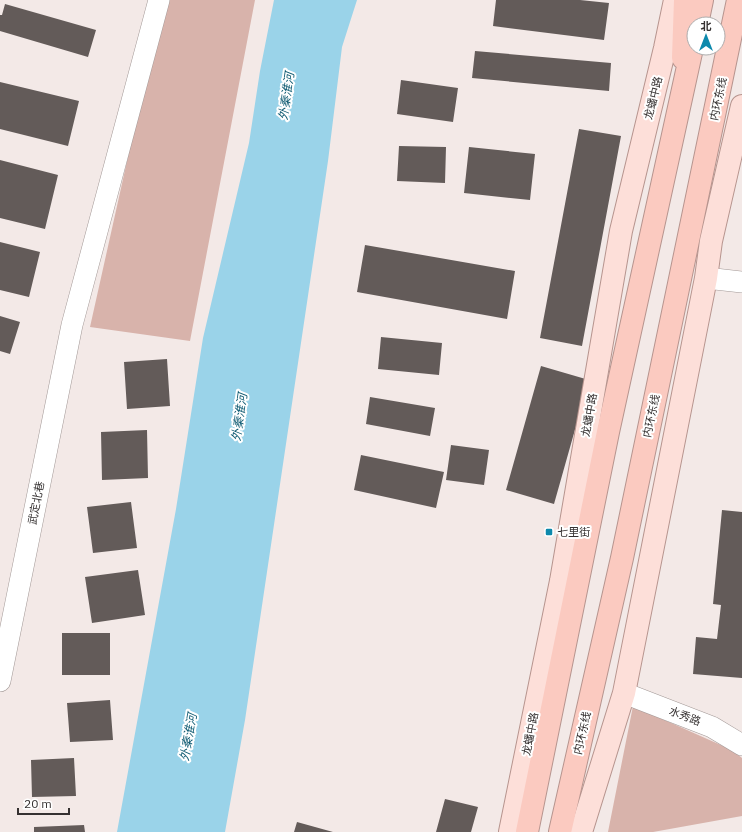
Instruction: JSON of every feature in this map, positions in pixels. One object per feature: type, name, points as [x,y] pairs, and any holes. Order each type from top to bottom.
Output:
[{"type":"highway","points":[[681,103],[685,0]]},
{"type":"highway","points":[[699,16],[702,0]]},
{"type":"highway","name":"内环东线","points":[[560,832],[644,448],[738,0]]},
{"type":"highway","points":[[716,106],[742,42]]},
{"type":"highway","points":[[526,832],[608,432],[691,56]]},
{"type":"main road","name":"龙蟠中路","points":[[510,832],[561,581],[621,231],[675,0]]},
{"type":"main road","points":[[580,832],[624,693],[706,278],[711,241],[742,106]]},
{"type":"street","name":"武定北巷","points":[[0,681],[72,326],[159,0]]},
{"type":"street","points":[[706,278],[742,282]]},
{"type":"street","name":"水秀路","points":[[624,693],[712,726],[742,745]]},
{"type":"shaded area","points":[[163,0],[255,0],[190,341],[90,327]]},
{"type":"shaded area","points":[[633,706],[732,750],[742,758],[742,816],[653,832],[608,832]]},
{"type":"water","name":"外秦淮河","points":[[274,0],[357,0],[342,47],[328,161],[245,720],[225,832],[117,832],[176,509],[203,338],[249,143],[260,71]]},
{"type":"building","points":[[496,0],[580,0],[609,3],[604,40],[493,26]]},
{"type":"building","points":[[5,4],[96,30],[88,57],[0,31],[0,15],[2,15]]},
{"type":"building","points":[[475,51],[611,63],[609,91],[472,78]]},
{"type":"building","points":[[401,80],[458,88],[453,122],[397,114]]},
{"type":"building","points":[[0,82],[79,101],[68,146],[0,129]]},
{"type":"building","points":[[579,129],[621,136],[582,346],[540,338]]},
{"type":"building","points":[[399,146],[446,147],[445,183],[397,181]]},
{"type":"building","points":[[469,147],[535,154],[530,200],[464,193]]},
{"type":"building","points":[[0,160],[58,175],[45,229],[0,218]]},
{"type":"building","points":[[0,242],[40,252],[29,297],[0,290]]},
{"type":"building","points":[[365,245],[515,271],[507,319],[357,292]]},
{"type":"building","points":[[0,316],[20,322],[10,354],[0,351]]},
{"type":"building","points":[[381,337],[442,343],[439,375],[378,369]]},
{"type":"building","points":[[167,359],[170,406],[127,409],[124,362]]},
{"type":"building","points":[[541,366],[589,380],[554,504],[506,490]]},
{"type":"building","points":[[370,397],[435,408],[430,436],[366,424]]},
{"type":"building","points":[[147,430],[148,478],[102,480],[101,432]]},
{"type":"building","points":[[451,445],[489,450],[484,485],[446,480]]},
{"type":"building","points":[[361,455],[444,472],[436,508],[354,490]]},
{"type":"building","points":[[131,502],[137,548],[93,553],[87,507]]},
{"type":"building","points":[[722,510],[742,512],[742,678],[693,674],[696,637],[717,639],[721,605],[713,604]]},
{"type":"building","points":[[138,570],[145,615],[92,623],[85,577]]},
{"type":"building","points":[[62,633],[110,633],[110,675],[62,675]]},
{"type":"building","points":[[110,700],[113,740],[70,742],[67,703]]},
{"type":"building","points":[[74,758],[76,796],[32,797],[31,760]]},
{"type":"building","points":[[445,799],[478,807],[471,832],[436,832]]},
{"type":"building","points":[[297,822],[333,832],[294,832]]},
{"type":"building","points":[[84,825],[85,832],[34,832],[34,827]]},
{"type":"place","name":"七里街","points":[[549,532]]}]
